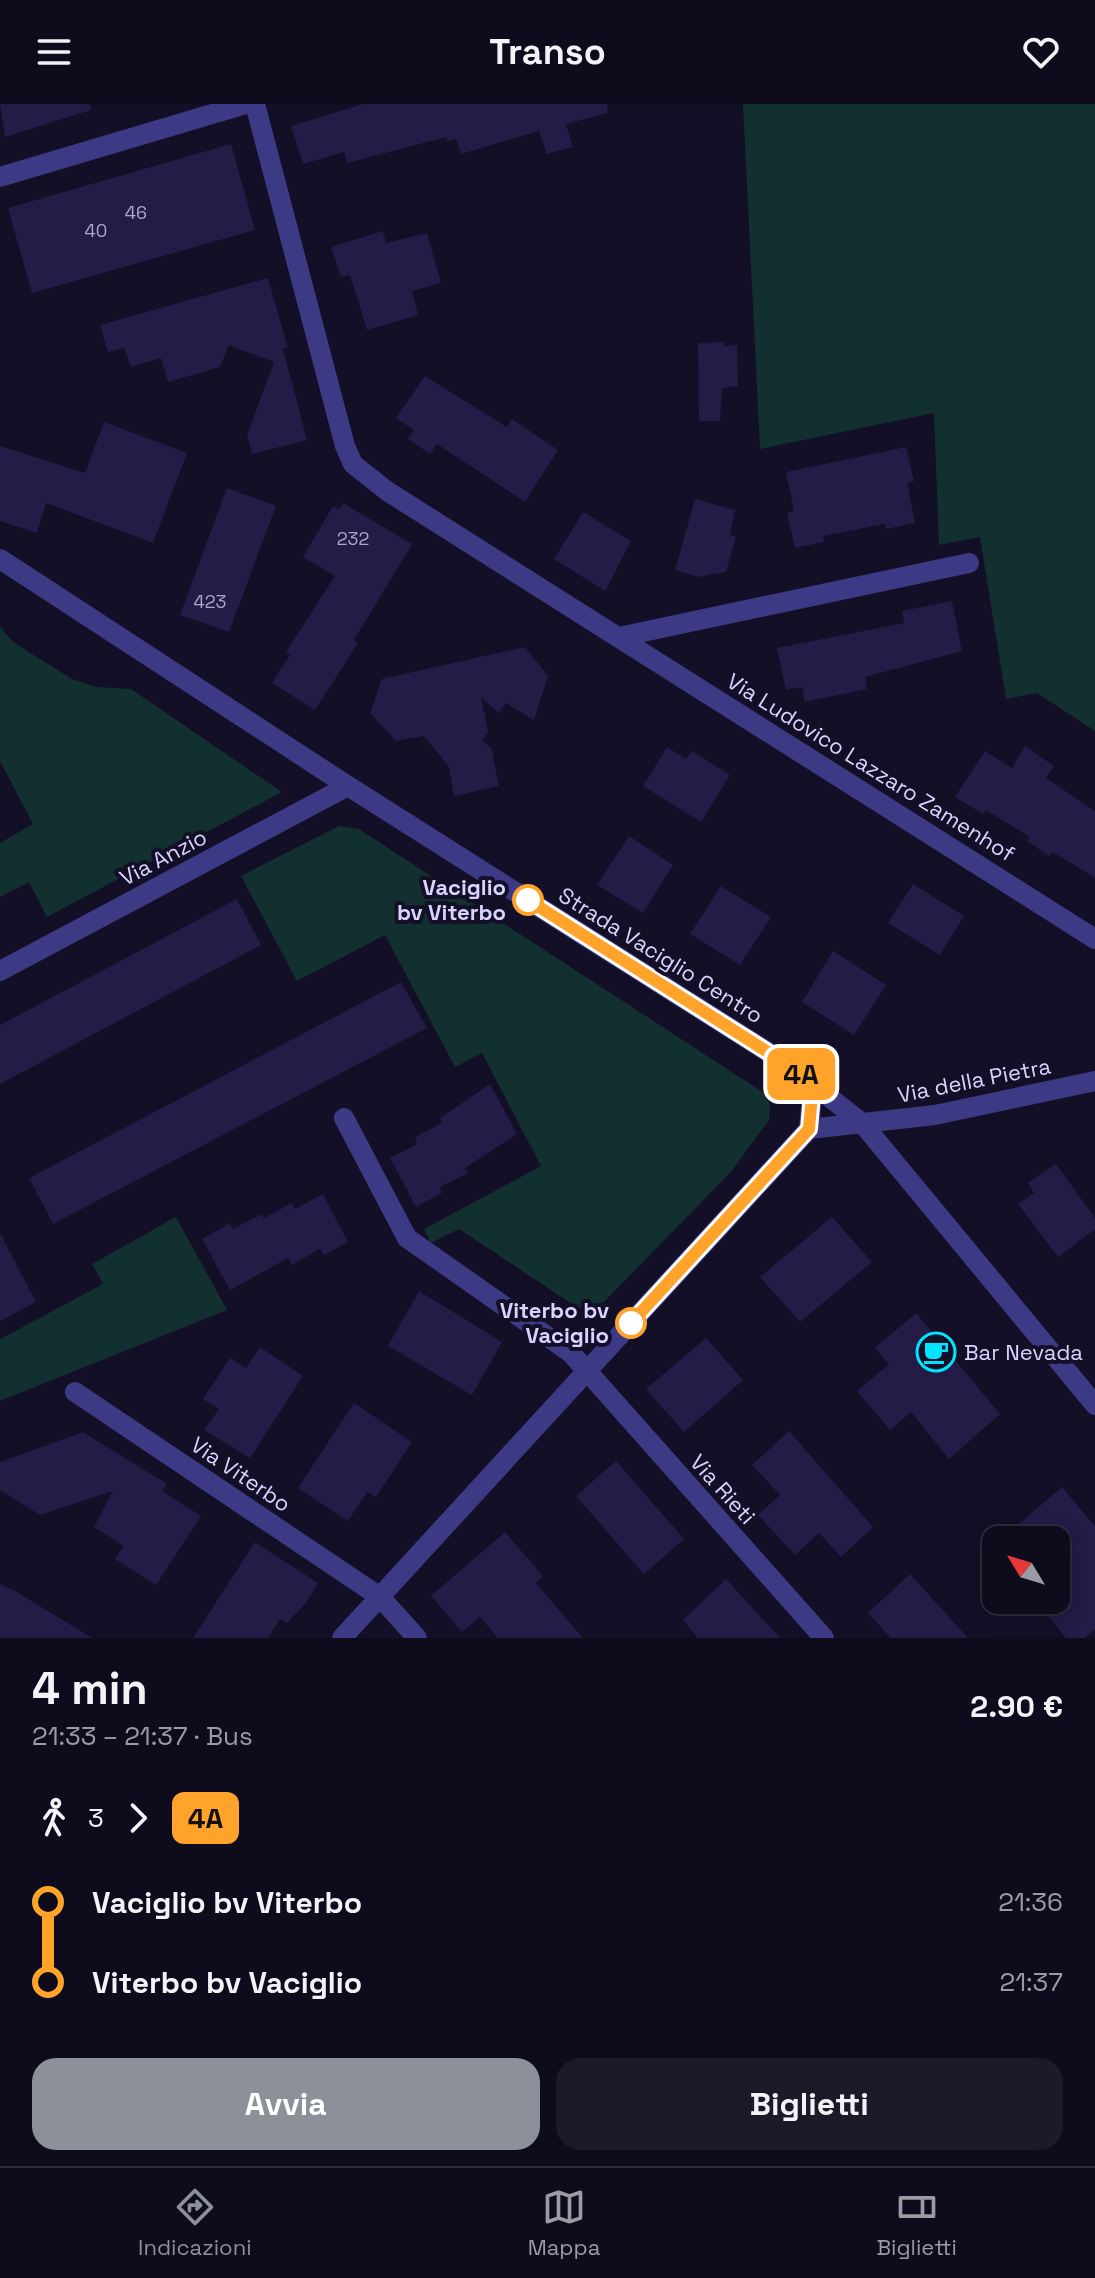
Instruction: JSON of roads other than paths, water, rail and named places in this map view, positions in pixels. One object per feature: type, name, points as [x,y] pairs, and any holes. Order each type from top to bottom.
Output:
[{"type":"street","points":[[0,177],[246,104]]},
{"type":"street","name":"Via Ludovico Lazzaro Zamenhof","points":[[255,104],[345,446],[353,464],[387,491],[1095,939]]},
{"type":"street","name":"Strada Vaciglio Centro","points":[[0,559],[348,786],[790,1066],[862,1123],[1095,1405]]},
{"type":"street","points":[[619,637],[969,563]]},
{"type":"street","name":"Via Anzio","points":[[0,971],[348,786]]},
{"type":"street","name":"Via della Pietra","points":[[862,1123],[935,1115],[1095,1081]]},
{"type":"street","points":[[342,1638],[809,1129],[813,1084]]},
{"type":"street","points":[[344,1118],[407,1238],[571,1353],[587,1371]]},
{"type":"street","points":[[809,1129],[862,1123]]},
{"type":"street","name":"Via Rieti","points":[[587,1371],[824,1638]]},
{"type":"street","name":"Via Viterbo","points":[[75,1392],[380,1597],[417,1638]]},
{"type":"place","name":"Vaciglio bv Viterbo","points":[[528,900]]},
{"type":"place","name":"Viterbo bv Vaciglio","points":[[631,1323]]},
{"type":"place","name":"Bar Nevada","points":[[936,1352]]}]
